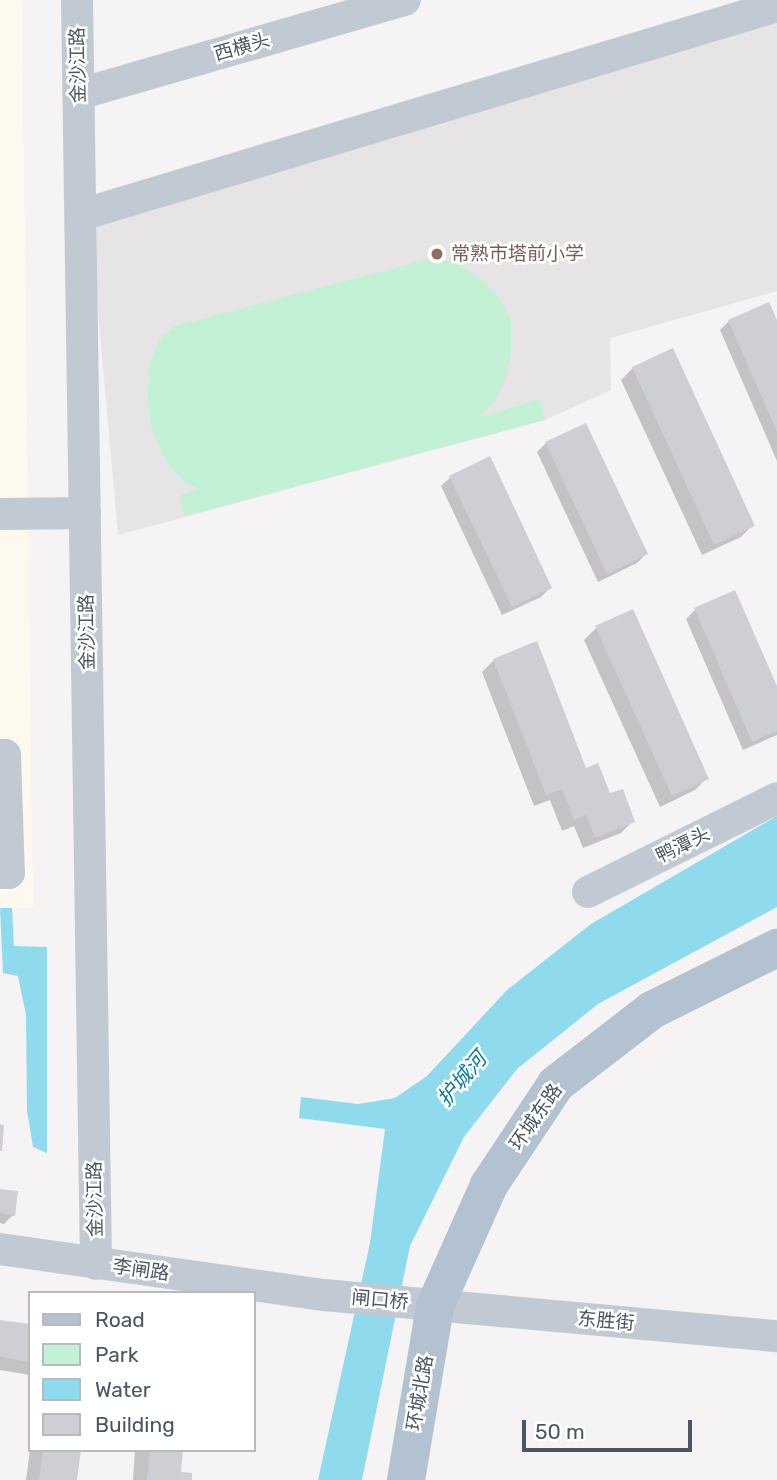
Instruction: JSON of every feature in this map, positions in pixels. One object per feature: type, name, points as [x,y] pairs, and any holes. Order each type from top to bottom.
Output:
[{"type":"main road","name":"环城东路","points":[[443,1307],[489,1185],[556,1084],[652,1010],[777,948]]},
{"type":"main road","name":"环城东路","points":[[443,1307],[515,1174],[574,1085],[669,1017],[777,964]]},
{"type":"main road","name":"环城北路","points":[[405,1480],[443,1307]]},
{"type":"main road","name":"环城北路","points":[[419,1480],[443,1307]]},
{"type":"street","name":"金沙江路","points":[[77,0],[96,1264]]},
{"type":"street","name":"西横头","points":[[79,94],[405,0]]},
{"type":"street","points":[[81,215],[777,6]]},
{"type":"street","points":[[0,514],[85,513]]},
{"type":"street","points":[[0,755],[5,755],[9,873],[0,873]]},
{"type":"street","name":"鸭潭头","points":[[588,892],[777,798]]},
{"type":"street","name":"李闸路","points":[[0,1249],[324,1295]]},
{"type":"street","name":"闸口桥","points":[[324,1295],[443,1307]]},
{"type":"street","name":"东胜街","points":[[443,1307],[777,1336]]},
{"type":"shaded area","points":[[0,0],[22,0],[33,908],[0,908]]},
{"type":"shaded area","name":"常熟市塔前小学","points":[[777,12],[777,291],[610,338],[611,390],[545,420],[118,535],[96,290],[97,218]]},
{"type":"green space","points":[[437,257],[460,265],[480,278],[498,296],[511,320],[511,353],[505,380],[494,402],[480,417],[540,399],[545,420],[185,516],[180,495],[200,489],[185,483],[167,463],[152,430],[147,404],[150,361],[160,339],[175,326]]},
{"type":"water","name":"护城河","points":[[777,816],[777,907],[598,1004],[517,1069],[464,1137],[410,1246],[362,1480],[318,1480],[370,1243],[385,1129],[299,1118],[301,1097],[358,1104],[395,1098],[427,1076],[507,990],[591,924]]},
{"type":"water","points":[[0,908],[12,908],[14,946],[47,947],[47,1153],[33,1147],[27,1111],[26,1015],[18,976],[3,973]]},
{"type":"building","points":[[769,302],[777,320],[777,432],[728,320]]},
{"type":"building","points":[[673,348],[755,526],[714,545],[632,367]]},
{"type":"building","points":[[586,423],[648,554],[607,574],[545,442]]},
{"type":"building","points":[[490,456],[552,588],[512,607],[449,476]]},
{"type":"building","points":[[735,590],[777,686],[777,731],[752,742],[694,608]]},
{"type":"building","points":[[633,609],[709,779],[672,796],[595,626]]},
{"type":"building","points":[[537,641],[586,768],[598,763],[610,793],[623,789],[635,822],[595,838],[586,815],[574,820],[562,789],[546,795],[493,659]]},
{"type":"building","points":[[0,1124],[4,1125],[2,1151],[0,1151]]},
{"type":"building","points":[[0,1189],[18,1191],[15,1216],[0,1213]]},
{"type":"building","points":[[0,1320],[28,1324],[28,1362],[0,1357]]},
{"type":"building","points":[[43,1452],[81,1452],[77,1480],[39,1480]]},
{"type":"building","points":[[150,1452],[183,1452],[181,1472],[192,1473],[192,1480],[147,1480]]},
{"type":"place","name":"常熟市塔前小学","points":[[437,254]]}]
